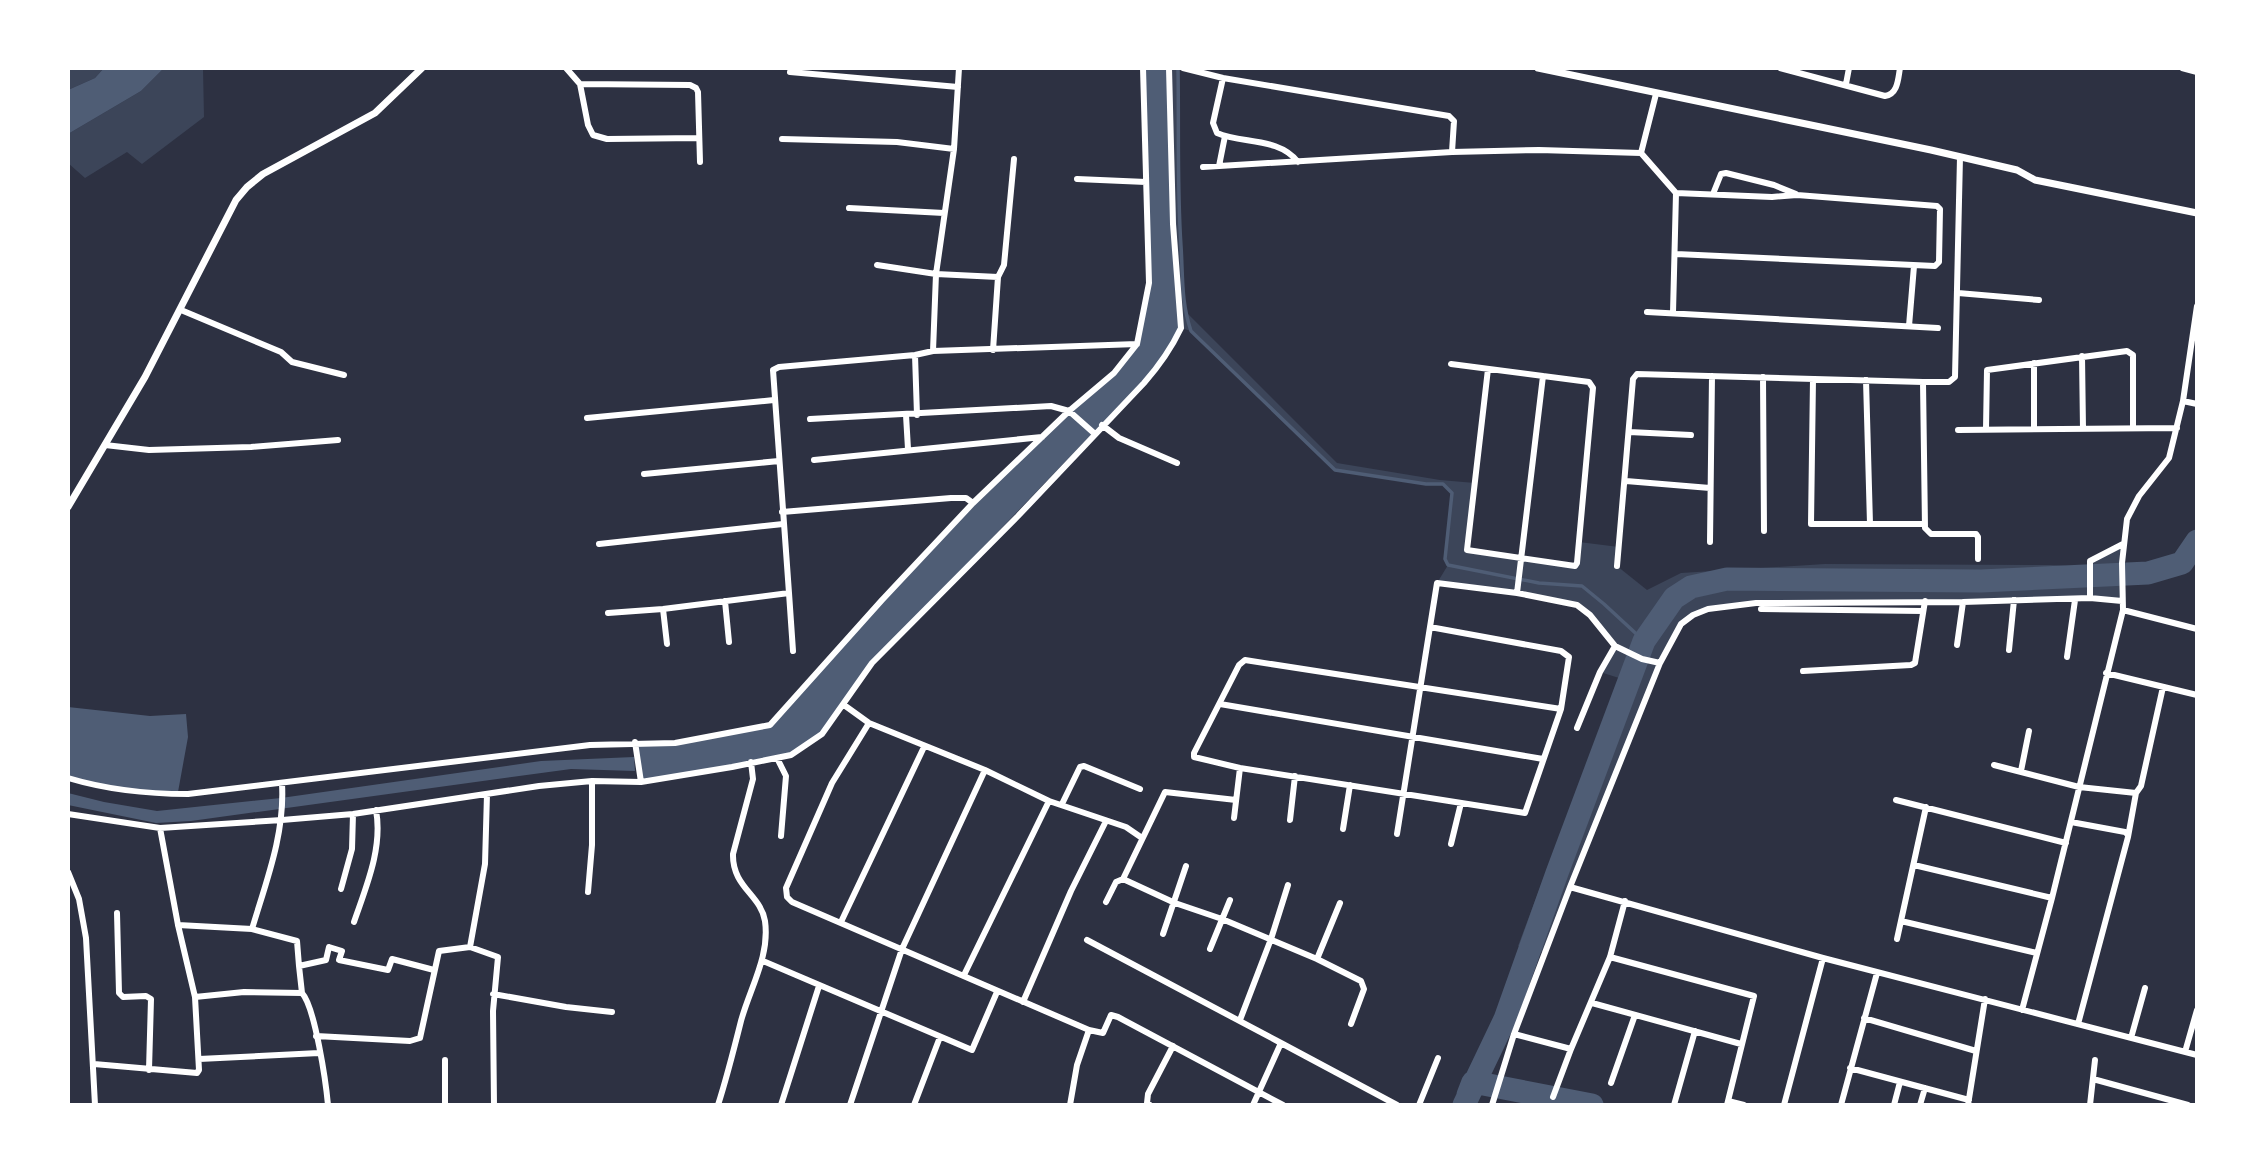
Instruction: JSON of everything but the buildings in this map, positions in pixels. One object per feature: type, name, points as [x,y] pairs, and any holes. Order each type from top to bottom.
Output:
[{"type":"street","points":[[68,507],[181,310],[236,200],[263,174],[375,113],[422,68]]},
{"type":"street","points":[[566,68],[580,84],[588,125],[593,135],[607,139],[699,138]]},
{"type":"street","points":[[933,351],[936,274],[954,149],[959,68]]},
{"type":"street","points":[[68,778],[99,787],[147,793],[188,794],[534,751],[635,742],[675,743],[771,725],[873,609],[973,503],[1069,411],[1114,373],[1137,344],[1149,284],[1143,68]]},
{"type":"street","points":[[68,814],[160,828],[353,814],[539,786],[592,781],[641,782],[791,755],[822,734],[857,682],[880,655],[1095,434],[1161,362],[1181,328],[1173,224],[1169,68]]},
{"type":"street","points":[[1183,68],[1223,78],[1449,116],[1454,121],[1452,152]]},
{"type":"street","points":[[1538,68],[1960,157],[2017,170],[2035,180],[2197,213]]},
{"type":"street","points":[[1780,68],[1889,96],[1895,91],[1900,68]]},
{"type":"street","points":[[1846,84],[1849,68]]},
{"type":"street","points":[[2182,68],[2197,72]]},
{"type":"street","points":[[790,72],[958,87]]},
{"type":"street","points":[[1223,78],[1213,123],[1217,133],[1272,145],[1290,153],[1298,162]]},
{"type":"street","points":[[580,84],[690,85],[696,88],[701,162]]},
{"type":"street","points":[[1641,153],[1656,94]]},
{"type":"street","points":[[1219,166],[1225,136]]},
{"type":"street","points":[[782,139],[897,142],[954,149]]},
{"type":"street","points":[[1203,167],[1452,152],[1539,150],[1641,153],[1676,193],[1673,313]]},
{"type":"street","points":[[1617,566],[1635,375],[1923,382],[1949,382],[1955,377],[1960,157]]},
{"type":"street","points":[[993,350],[998,278],[1003,265],[1014,159]]},
{"type":"street","points":[[1713,194],[1719,177],[1726,173],[1774,185],[1797,195]]},
{"type":"street","points":[[1077,179],[1146,182]]},
{"type":"street","points":[[1676,193],[1772,197],[1797,195],[1939,206],[1939,264],[1914,266],[1676,254]]},
{"type":"street","points":[[849,208],[944,213]]},
{"type":"street","points":[[877,265],[936,274],[998,278]]},
{"type":"street","points":[[1909,326],[1914,266]]},
{"type":"street","points":[[1958,293],[2039,300]]},
{"type":"street","points":[[2022,1010],[2123,610],[2122,563],[2127,519],[2133,505],[2169,458],[2183,401],[2197,306]]},
{"type":"street","points":[[181,310],[281,352],[292,362],[344,375]]},
{"type":"street","points":[[1647,312],[1938,328]]},
{"type":"street","points":[[793,651],[773,370],[779,367],[915,355],[933,351],[1137,344]]},
{"type":"street","points":[[1986,429],[1987,370],[2127,351],[2132,353],[2133,428]]},
{"type":"street","points":[[915,355],[917,415]]},
{"type":"street","points":[[2082,356],[2083,429]]},
{"type":"street","points":[[2034,363],[2034,429]]},
{"type":"street","points":[[1451,364],[1589,382],[1593,386],[1577,563],[1573,567],[1521,561],[1467,550],[1488,369]]},
{"type":"street","points":[[1517,593],[1543,376]]},
{"type":"street","points":[[1710,542],[1712,376]]},
{"type":"street","points":[[1763,377],[1764,531]]},
{"type":"street","points":[[1814,379],[1813,526],[1924,524]]},
{"type":"street","points":[[1866,380],[1870,524]]},
{"type":"street","points":[[1923,382],[1924,524],[1927,532],[1931,534],[1976,534],[1978,559]]},
{"type":"street","points":[[587,418],[774,400]]},
{"type":"street","points":[[2183,401],[2197,404]]},
{"type":"street","points":[[810,419],[1051,406],[1069,411],[1095,434]]},
{"type":"street","points":[[906,415],[908,449]]},
{"type":"street","points":[[1102,425],[1119,438],[1177,463]]},
{"type":"street","points":[[1958,430],[2177,428]]},
{"type":"street","points":[[1629,432],[1691,435]]},
{"type":"street","points":[[814,460],[1042,437]]},
{"type":"street","points":[[105,444],[149,450],[251,447],[338,440]]},
{"type":"street","points":[[643,474],[779,461]]},
{"type":"street","points":[[1626,481],[1710,488]]},
{"type":"street","points":[[782,512],[951,498],[965,498],[973,503]]},
{"type":"street","points":[[599,544],[783,524]]},
{"type":"street","points":[[2090,598],[2090,561],[2123,544]]},
{"type":"street","points":[[1396,834],[1437,583],[1517,593],[1577,605],[1590,615],[1615,646],[1642,659],[1660,663]]},
{"type":"street","points":[[608,614],[789,593]]},
{"type":"street","points":[[1492,1105],[1514,1034],[1570,887],[1660,663],[1681,624],[1708,609],[1756,603],[2090,598],[2122,601]]},
{"type":"street","points":[[2009,650],[2014,600]]},
{"type":"street","points":[[2067,657],[2076,600]]},
{"type":"street","points":[[726,601],[729,642]]},
{"type":"street","points":[[1803,671],[1911,665],[1916,659],[1924,601]]},
{"type":"street","points":[[1956,645],[1963,602]]},
{"type":"street","points":[[663,609],[667,644]]},
{"type":"street","points":[[1761,609],[1923,611]]},
{"type":"street","points":[[2123,610],[2197,629]]},
{"type":"street","points":[[1430,627],[1565,652],[1569,660],[1562,709],[1525,813],[1240,768],[1199,760],[1193,755],[1239,665],[1245,660],[1421,685],[1562,709]]},
{"type":"street","points":[[1577,728],[1600,672],[1615,646]]},
{"type":"street","points":[[2106,673],[2197,695]]},
{"type":"street","points":[[2078,1024],[2104,932],[2136,793],[2141,786],[2163,687]]},
{"type":"street","points":[[1220,704],[1543,759]]},
{"type":"street","points":[[844,705],[869,723],[985,770],[1049,801],[1126,827],[1142,838]]},
{"type":"street","points":[[869,723],[832,783],[786,888],[787,897],[792,902],[1089,1030],[1102,1033],[1111,1015],[1283,1105]]},
{"type":"street","points":[[2021,771],[2029,731]]},
{"type":"street","points":[[635,742],[641,782]]},
{"type":"street","points":[[841,922],[925,747]]},
{"type":"street","points":[[777,758],[786,776],[780,836]]},
{"type":"street","points":[[719,1105],[750,990],[763,961],[765,920],[733,867],[733,854],[753,779],[751,762]]},
{"type":"street","points":[[1062,804],[1080,767],[1084,765],[1140,789]]},
{"type":"street","points":[[1994,765],[2079,787],[2136,793]]},
{"type":"street","points":[[1234,818],[1240,768]]},
{"type":"street","points":[[850,1105],[902,949],[985,770]]},
{"type":"street","points":[[1290,820],[1295,776]]},
{"type":"street","points":[[588,892],[592,845],[592,781]]},
{"type":"street","points":[[252,929],[282,820],[282,784]]},
{"type":"street","points":[[1343,829],[1350,785]]},
{"type":"street","points":[[1106,902],[1116,882],[1123,879],[1165,792],[1236,800]]},
{"type":"street","points":[[470,947],[485,864],[488,794]]},
{"type":"street","points":[[1896,800],[2066,843]]},
{"type":"street","points":[[964,975],[1049,801]]},
{"type":"street","points":[[1451,844],[1461,803]]},
{"type":"street","points":[[1898,939],[1926,807]]},
{"type":"street","points":[[354,922],[374,855],[377,837],[376,810]]},
{"type":"street","points":[[341,890],[352,849],[353,814]]},
{"type":"street","points":[[1023,1002],[1071,891],[1106,821]]},
{"type":"street","points":[[2071,822],[2127,834]]},
{"type":"street","points":[[94,1064],[197,1073],[199,1059],[195,997],[160,828]]},
{"type":"street","points":[[1914,865],[2052,898]]},
{"type":"street","points":[[1163,934],[1186,866]]},
{"type":"street","points":[[68,872],[79,899],[84,926],[95,1105]]},
{"type":"street","points":[[1123,879],[1175,903],[1271,939],[1363,982],[1364,989],[1351,1024]]},
{"type":"street","points":[[1240,1020],[1288,885]]},
{"type":"street","points":[[1570,887],[1877,973],[2197,1055]]},
{"type":"street","points":[[1210,949],[1230,900]]},
{"type":"street","points":[[1553,1097],[1610,957],[1625,901]]},
{"type":"street","points":[[1317,959],[1340,903]]},
{"type":"street","points":[[117,913],[119,993],[123,997],[146,996],[151,999],[149,1070]]},
{"type":"street","points":[[1901,921],[2037,953]]},
{"type":"street","points":[[178,925],[252,929],[297,941],[302,993],[309,1003],[328,1105]]},
{"type":"street","points":[[1087,940],[1397,1105]]},
{"type":"street","points":[[299,966],[326,960],[328,947],[342,951],[339,960],[388,970],[392,959],[434,970]]},
{"type":"street","points":[[316,1035],[415,1041],[422,1034],[439,951],[470,947],[498,957],[493,994],[494,1105]]},
{"type":"street","points":[[1610,957],[1754,996],[1727,1103],[1744,1105]]},
{"type":"street","points":[[1784,1105],[1823,958]]},
{"type":"street","points":[[763,961],[972,1050],[997,992]]},
{"type":"street","points":[[1841,1105],[1877,973]]},
{"type":"street","points":[[781,1105],[818,986]]},
{"type":"street","points":[[2131,1038],[2145,988]]},
{"type":"street","points":[[195,997],[244,992],[302,993]]},
{"type":"street","points":[[493,994],[612,1012]]},
{"type":"street","points":[[1850,1068],[1968,1102],[1985,999]]},
{"type":"street","points":[[1592,1003],[1741,1044]]},
{"type":"street","points":[[2185,1052],[2197,1010]]},
{"type":"street","points":[[1611,1083],[1635,1015]]},
{"type":"street","points":[[1864,1018],[1976,1051]]},
{"type":"street","points":[[1070,1105],[1077,1065],[1089,1030]]},
{"type":"street","points":[[1674,1105],[1695,1031]]},
{"type":"street","points":[[1514,1034],[1571,1048]]},
{"type":"street","points":[[914,1105],[940,1037]]},
{"type":"street","points":[[1253,1105],[1281,1043]]},
{"type":"street","points":[[1150,1105],[1147,1103],[1148,1094],[1173,1046]]},
{"type":"street","points":[[199,1059],[319,1054]]},
{"type":"street","points":[[1419,1105],[1438,1058]]},
{"type":"street","points":[[445,1060],[445,1105]]},
{"type":"street","points":[[2090,1105],[2095,1060]]},
{"type":"street","points":[[2093,1079],[2188,1105]]},
{"type":"street","points":[[1894,1105],[1900,1082]]},
{"type":"street","points":[[1920,1105],[1924,1088]]},
{"type":"shaded area","points":[[68,68],[104,68],[95,78],[68,90]]},
{"type":"shaded area","points":[[104,68],[164,68],[141,91],[68,134],[68,90],[95,78]]},
{"type":"shaded area","points":[[164,68],[203,68],[204,117],[142,164],[127,152],[85,178],[68,163],[68,134],[141,91]]},
{"type":"shaded area","points":[[1143,68],[1169,68],[1181,328],[1161,362],[872,663],[822,734],[791,755],[641,782],[635,742],[675,743],[771,725],[973,503],[1114,373],[1137,344],[1149,283]]},
{"type":"shaded area","points":[[1169,68],[1178,68],[1178,210],[1185,311],[1337,463],[1475,483],[1467,547],[1575,566],[1579,542],[1619,547],[1617,566],[1647,590],[1681,573],[1825,564],[2091,567],[2090,561],[2123,544],[2122,601],[2090,598],[1756,603],[1693,615],[1672,639],[1545,953],[1518,946],[1619,678],[1600,672],[1614,646],[1590,615],[1576,605],[1437,583],[1448,565],[1445,559],[1451,493],[1442,484],[1335,470],[1191,331],[1181,328],[1173,224]]},
{"type":"shaded area","points":[[68,707],[150,716],[186,714],[188,737],[178,792],[135,793],[68,778]]},
{"type":"shaded area","points":[[634,757],[635,771],[571,769],[191,821],[156,823],[68,805],[68,793],[157,811],[281,798],[541,761]]},
{"type":"waterway","points":[[1178,68],[1182,278],[1191,331],[1335,470],[1426,484],[1443,484],[1452,493],[1445,559],[1448,565],[1539,583],[1582,586],[1644,641]]},
{"type":"waterway","points":[[1464,1105],[1505,1019],[1644,641],[1674,598],[1691,587],[1727,579],[1981,581],[2148,573],[2182,563],[2197,541]]},
{"type":"waterway","points":[[1468,1095],[1473,1082],[1592,1105]]}]
